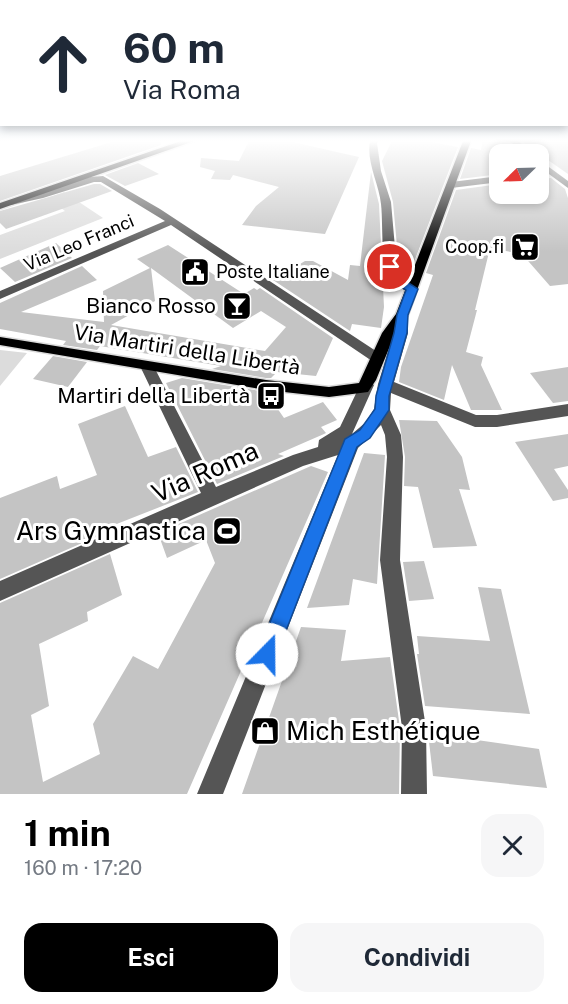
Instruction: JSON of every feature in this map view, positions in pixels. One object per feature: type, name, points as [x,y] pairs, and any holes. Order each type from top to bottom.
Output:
[{"type":"main road","points":[[5,204],[81,178]]},
{"type":"main road","points":[[367,385],[389,333],[402,315],[454,178]]},
{"type":"main road","name":"Via Martiri della Libertà","points":[[0,341],[307,390],[347,392],[367,385]]},
{"type":"street","points":[[100,178],[172,221],[377,358]]},
{"type":"street","points":[[5,204],[100,178]]},
{"type":"street","points":[[379,178],[386,202],[390,267],[397,280],[412,289]]},
{"type":"street","points":[[451,185],[489,180]]},
{"type":"street","name":"Via Leo Franci","points":[[0,295],[172,221]]},
{"type":"street","name":"Via Roma","points":[[0,591],[299,460],[351,444],[365,434],[382,410],[402,315]]},
{"type":"street","points":[[147,366],[212,497]]},
{"type":"street","points":[[386,384],[480,421],[512,419],[568,410]]},
{"type":"street","name":"Via Roma","points":[[299,460],[346,431],[367,385]]},
{"type":"street","points":[[382,410],[393,435],[395,457],[390,560],[414,728],[414,794]]},
{"type":"street","points":[[210,794],[351,444]]},
{"type":"shaded area","points":[[64,192],[103,218],[0,259],[0,235],[65,211],[48,198]]},
{"type":"shaded area","points":[[0,350],[27,353],[0,386]]},
{"type":"building","points":[[0,178],[66,178],[0,201]]},
{"type":"building","points":[[111,178],[148,178],[125,186]]},
{"type":"building","points":[[211,178],[231,178],[230,180]]},
{"type":"building","points":[[245,178],[350,178],[325,234],[242,225],[256,206],[279,187]]},
{"type":"building","points":[[370,178],[373,178],[379,204],[384,307],[381,328],[352,324],[350,331],[273,280],[305,261],[313,261],[348,280],[350,265],[360,266]]},
{"type":"building","points":[[387,178],[446,178],[411,270],[399,268],[393,202]]},
{"type":"building","points":[[549,178],[551,178],[565,189],[568,198],[568,284],[550,286],[522,254],[490,248],[466,352],[483,357],[481,365],[502,410],[471,410],[452,365],[444,400],[399,382],[401,367],[433,275],[426,273],[456,190],[489,186],[489,204],[549,204]]},
{"type":"building","points":[[100,184],[112,191],[6,229],[0,223],[0,211]]},
{"type":"building","points":[[56,243],[72,258],[15,282],[0,268]]},
{"type":"building","points":[[168,245],[244,294],[254,288],[257,290],[260,288],[333,338],[316,376],[277,372],[271,378],[266,378],[212,369],[221,366],[100,346],[97,350],[63,345],[66,341],[0,329],[0,303],[82,266],[97,280],[21,312],[104,322],[103,291],[150,268],[137,259]],"holes":[[[151,268],[233,328],[261,311],[286,327],[265,351],[111,325],[155,301]]]},
{"type":"building","points":[[53,356],[87,362],[68,387],[33,379]]},
{"type":"building","points":[[568,367],[568,401],[553,403],[530,373]]},
{"type":"building","points":[[182,378],[266,392],[284,418],[323,402],[337,420],[321,427],[326,433],[278,454],[284,456],[217,484],[166,383]]},
{"type":"building","points":[[125,406],[148,457],[176,447],[198,492],[104,529],[105,533],[0,579],[0,498],[57,476],[60,489],[97,475],[78,424]]},
{"type":"building","points":[[399,420],[437,421],[462,457],[470,490],[459,489],[477,546],[433,548],[418,487],[404,486],[405,457]]},
{"type":"building","points":[[568,434],[568,466],[554,469],[568,490],[568,498],[553,501],[515,442]]},
{"type":"building","points":[[364,453],[385,455],[377,584],[353,579],[349,605],[307,608]]},
{"type":"building","points":[[311,466],[328,472],[187,794],[0,794],[0,603],[110,554],[122,595],[87,612],[88,621],[39,644],[49,706],[31,715],[43,782],[100,754],[93,724],[133,656],[158,669],[215,563],[206,540],[167,558],[158,533]]},
{"type":"building","points":[[424,561],[434,599],[409,601],[403,562]]},
{"type":"building","points":[[478,587],[501,589],[530,714],[425,706],[417,654],[419,654],[417,636],[490,641]]},
{"type":"building","points":[[301,627],[346,630],[341,661],[390,657],[400,728],[399,794],[242,794]]},
{"type":"building","points":[[428,733],[539,749],[547,788],[433,776]]},
{"type":"place","name":"Coop.fi","points":[[525,247]]},
{"type":"place","name":"Poste Italiane","points":[[195,272]]},
{"type":"place","name":"Bianco Rosso","points":[[237,306]]},
{"type":"place","name":"Martiri della Libertà","points":[[271,396]]},
{"type":"place","name":"Ars Gymnastica","points":[[227,531]]},
{"type":"place","name":"Mich Esthétique","points":[[265,731]]},
{"type":"route","points":[[267,654],[351,444],[365,434],[382,410],[382,396],[400,333],[402,315],[412,289],[397,280],[390,267]]}]
